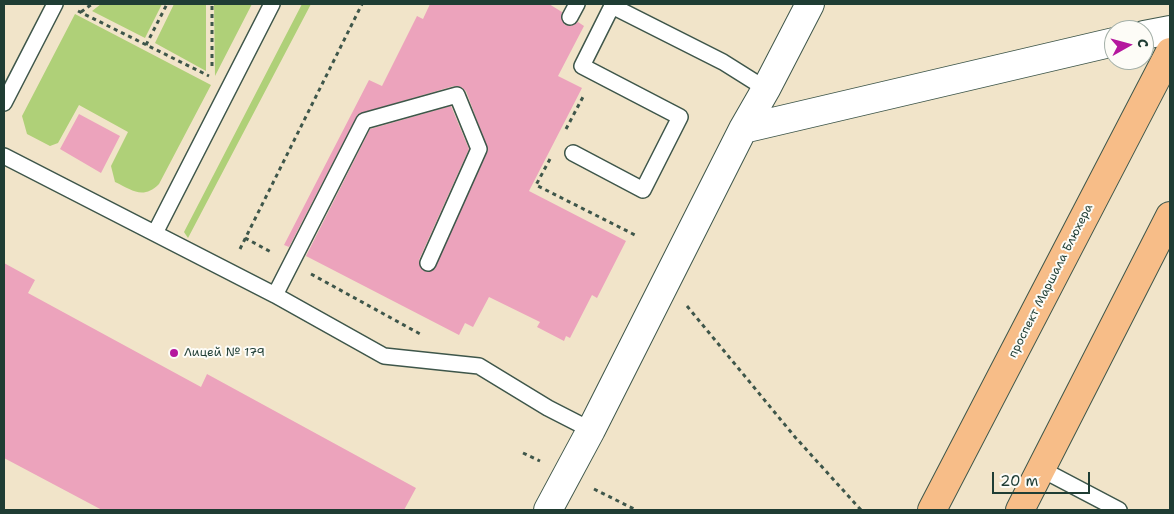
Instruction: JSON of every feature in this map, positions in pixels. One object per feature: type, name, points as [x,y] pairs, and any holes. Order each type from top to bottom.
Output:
[{"type":"main road","name":"проспект Маршала Блюхера","points":[[932,510],[1170,52]]},
{"type":"main road","points":[[1020,510],[1170,216]]},
{"type":"street","points":[[548,510],[591,430],[743,129],[766,90],[808,4]]},
{"type":"street","points":[[1154,34],[1170,30]]},
{"type":"street","points":[[743,129],[1104,44]]},
{"type":"lane","points":[[4,103],[55,4]]},
{"type":"lane","points":[[154,233],[272,4]]},
{"type":"lane","points":[[573,154],[643,190],[680,117],[582,66],[611,5],[723,62],[766,90]]},
{"type":"lane","points":[[275,295],[364,121],[457,96],[479,149],[428,263]]},
{"type":"lane","points":[[4,156],[275,295],[384,356],[479,366],[548,408],[591,430]]},
{"type":"lane","points":[[1041,469],[1119,510]]},
{"type":"path","points":[[81,12],[92,4]]},
{"type":"path","points":[[146,45],[167,4]]},
{"type":"path","points":[[72,8],[212,78],[212,4]]},
{"type":"path","points":[[229,271],[362,4]]},
{"type":"path","points":[[245,238],[279,257]]},
{"type":"path","points":[[305,271],[426,336]]},
{"type":"path","points":[[667,280],[795,437],[861,510]]},
{"type":"green space","points":[[101,4],[162,4],[145,38],[92,11]]},
{"type":"green space","points":[[174,4],[206,4],[206,71],[155,43]]},
{"type":"green space","points":[[214,4],[252,4],[215,76]]},
{"type":"green space","points":[[302,4],[311,4],[188,238],[184,232]]},
{"type":"green space","points":[[75,14],[211,85],[159,184],[148,192],[137,192],[115,182],[111,166],[128,132],[79,105],[58,143],[50,146],[27,134],[22,116]]},
{"type":"building","points":[[430,4],[549,4],[562,12],[561,18],[565,25],[571,26],[578,22],[584,26],[558,76],[582,88],[529,191],[626,241],[597,298],[592,295],[570,338],[566,336],[564,341],[537,327],[540,322],[489,297],[473,327],[465,323],[459,335],[306,256],[370,129],[451,106],[469,149],[419,260],[419,264],[424,271],[434,270],[488,150],[466,91],[459,86],[358,114],[289,247],[284,245],[369,80],[382,86],[417,16],[423,19]]},
{"type":"building","points":[[79,114],[120,136],[101,173],[60,149]]},
{"type":"building","points":[[4,263],[35,280],[28,293],[201,387],[207,374],[416,488],[404,510],[102,510],[4,458]]},
{"type":"place","name":"Лицей № 179","points":[[174,353]]}]
